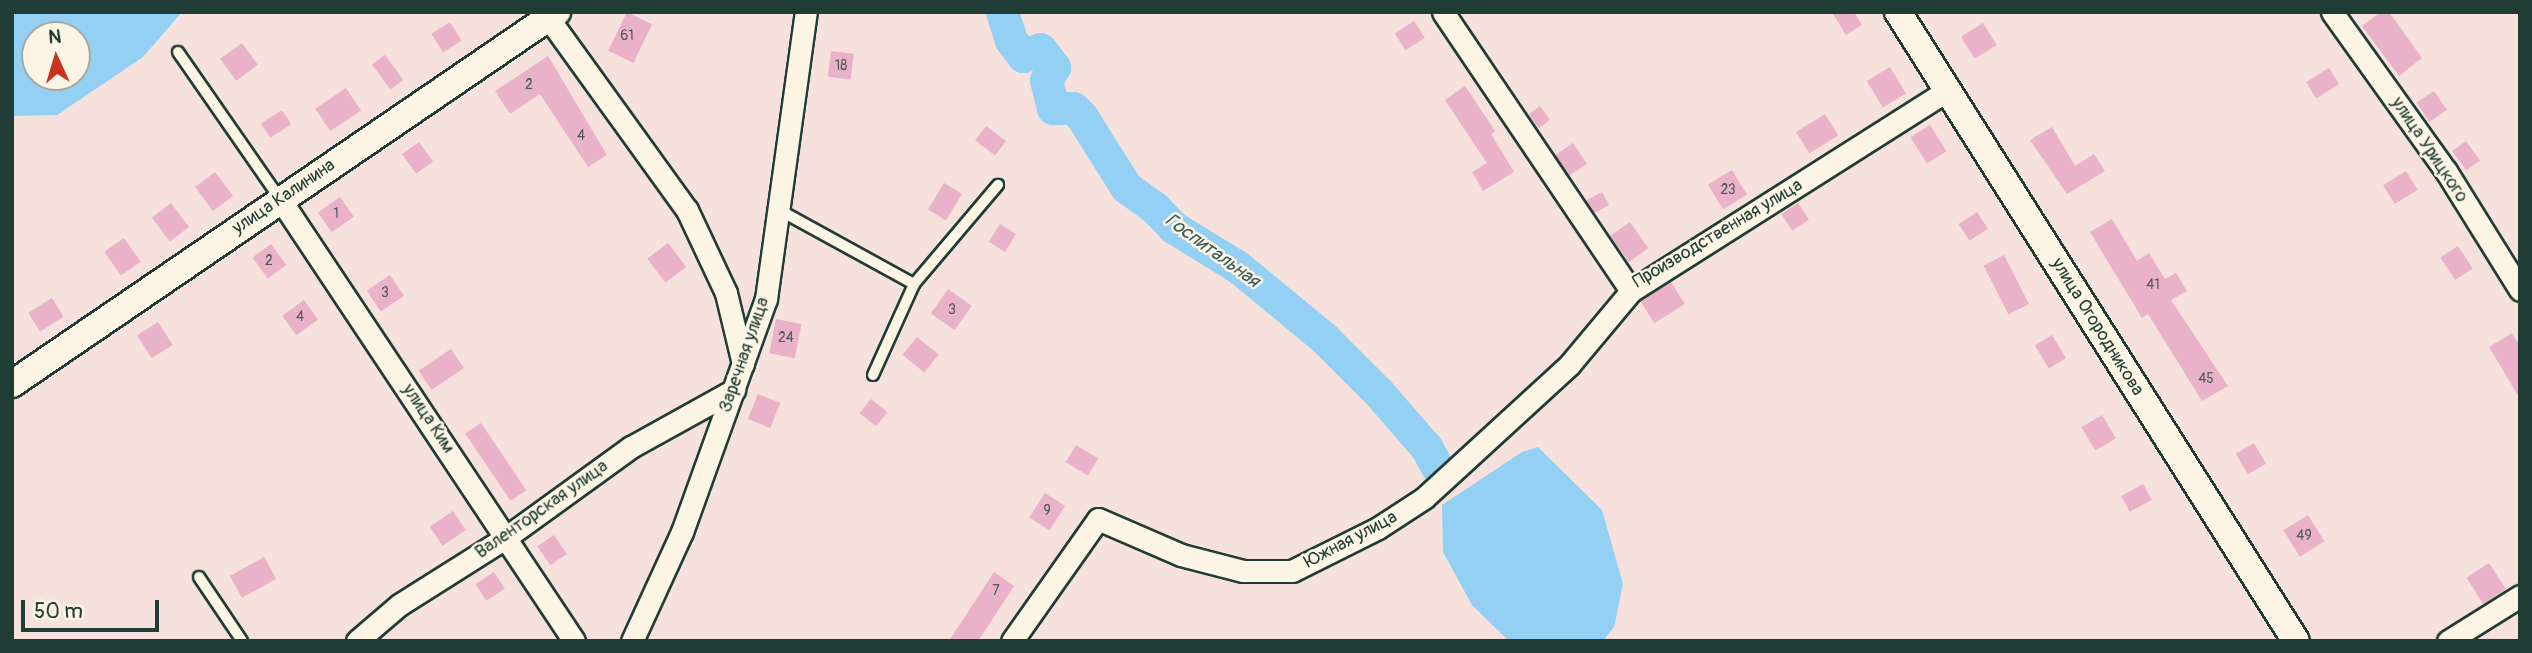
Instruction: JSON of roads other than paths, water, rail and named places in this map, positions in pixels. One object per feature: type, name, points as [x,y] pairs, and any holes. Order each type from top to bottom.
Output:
[{"type":"street","name":"Заречная улица","points":[[632,641],[682,532],[766,299],[781,211],[806,12]]},
{"type":"street","name":"Производственная улица","points":[[1443,12],[1631,291],[1946,91]]},
{"type":"street","name":"улица Огородникова","points":[[1898,12],[2296,641]]},
{"type":"street","name":"улица Урицкого","points":[[2332,12],[2446,171],[2520,290]]},
{"type":"street","name":"улица Калинина","points":[[12,384],[550,14]]},
{"type":"street","points":[[550,14],[687,210],[726,293],[743,364]]},
{"type":"street","name":"улица Ким","points":[[279,199],[508,536],[574,641]]},
{"type":"street","name":"Южная улица","points":[[1012,641],[1098,519],[1181,555],[1243,571],[1292,571],[1378,528],[1424,498],[1570,364],[1631,291]]},
{"type":"street","name":"Валенторская улица","points":[[357,641],[399,605],[508,536],[631,447],[734,390]]},
{"type":"street","points":[[2448,641],[2520,596]]},
{"type":"lane","points":[[178,52],[279,199]]},
{"type":"lane","points":[[873,375],[914,284],[998,185]]},
{"type":"lane","points":[[781,211],[914,284]]},
{"type":"lane","points":[[199,576],[242,641]]},
{"type":"water","points":[[12,12],[182,12],[143,57],[57,115],[12,116]]},
{"type":"water","points":[[1538,447],[1602,510],[1623,584],[1614,627],[1603,641],[1509,641],[1472,605],[1443,552],[1442,505],[1522,452]]},
{"type":"waterway","name":"Госпитальная","points":[[1002,12],[1011,40],[1023,56],[1040,49],[1054,67],[1046,80],[1053,108],[1073,108],[1082,117],[1126,187],[1154,207],[1173,227],[1238,267],[1324,338],[1379,393],[1426,447],[1438,469]]}]
